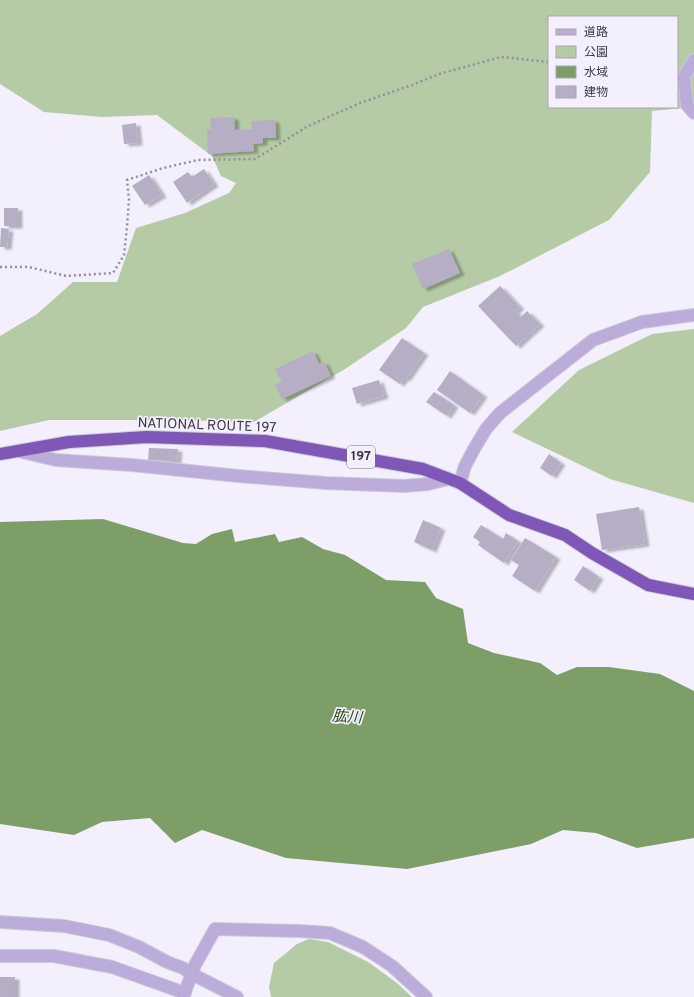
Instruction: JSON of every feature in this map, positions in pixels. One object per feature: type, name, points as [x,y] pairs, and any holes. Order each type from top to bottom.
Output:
[{"type":"highway","name":"NATIONAL ROUTE 197","points":[[0,454],[69,442],[147,437],[265,441],[422,469],[460,483],[509,515],[564,535],[648,585],[694,594]]},
{"type":"street","points":[[694,60],[684,77],[687,105],[694,113]]},
{"type":"street","points":[[460,483],[465,466],[474,449],[486,429],[500,413],[593,340],[642,322],[694,315]]},
{"type":"street","points":[[18,451],[56,460],[132,465],[326,483],[404,486],[428,484],[448,479]]},
{"type":"street","points":[[0,922],[64,926],[109,935],[139,947],[167,962],[183,968],[237,997]]},
{"type":"street","points":[[0,956],[54,956],[112,967],[184,995],[195,965],[215,929],[330,933],[363,947],[392,966],[426,997]]},
{"type":"path","points":[[0,267],[29,267],[66,276],[113,273],[124,255],[129,199],[127,180],[163,168],[198,160],[255,159],[308,126],[360,103],[439,74],[501,57],[548,62]]},
{"type":"green space","points":[[0,0],[694,0],[694,107],[652,111],[650,172],[609,220],[500,276],[423,307],[406,328],[345,369],[254,422],[174,420],[49,420],[0,431],[0,336],[37,314],[73,282],[117,282],[136,228],[185,213],[229,193],[236,183],[221,176],[212,156],[157,115],[102,117],[44,112],[0,84]]},
{"type":"green space","points":[[694,329],[694,503],[610,479],[512,432],[579,370],[652,334]]},
{"type":"green space","points":[[309,939],[328,942],[368,962],[397,983],[412,997],[271,997],[269,987],[274,963],[297,944]]},
{"type":"water","name":"肱川","points":[[103,519],[183,543],[196,544],[212,534],[232,529],[235,542],[275,534],[279,542],[302,537],[323,549],[345,555],[386,580],[425,582],[436,598],[463,609],[468,643],[494,653],[540,663],[557,675],[577,667],[609,667],[660,674],[694,691],[694,838],[637,848],[596,833],[563,830],[531,844],[407,869],[286,858],[202,830],[175,843],[150,818],[102,822],[74,835],[0,824],[0,522]]},
{"type":"building","points":[[234,117],[235,130],[252,129],[251,121],[275,120],[276,138],[263,138],[263,143],[253,144],[254,151],[208,154],[207,129],[211,129],[210,118]]},
{"type":"building","points":[[136,123],[138,143],[124,144],[122,125]]},
{"type":"building","points":[[204,169],[214,184],[187,203],[173,182],[188,172],[192,177]]},
{"type":"building","points":[[149,175],[162,195],[145,205],[132,186]]},
{"type":"building","points":[[4,208],[18,208],[18,226],[4,226]]},
{"type":"building","points":[[1,228],[9,229],[7,247],[0,247]]},
{"type":"building","points":[[449,249],[460,273],[423,289],[412,264]]},
{"type":"building","points":[[500,286],[520,307],[515,311],[521,317],[527,311],[540,324],[516,346],[478,306]]},
{"type":"building","points":[[402,338],[424,353],[406,379],[404,378],[400,384],[379,370]]},
{"type":"building","points":[[313,351],[319,364],[324,362],[331,376],[282,399],[275,385],[282,382],[275,369]]},
{"type":"building","points":[[450,371],[483,395],[470,413],[437,390]]},
{"type":"building","points":[[379,380],[384,396],[357,404],[352,388]]},
{"type":"building","points":[[434,392],[454,405],[447,416],[426,402]]},
{"type":"building","points":[[149,448],[178,449],[177,461],[148,460]]},
{"type":"building","points":[[549,454],[561,463],[552,476],[540,468]]},
{"type":"building","points":[[639,507],[645,544],[602,550],[596,514]]},
{"type":"building","points":[[423,520],[441,528],[432,550],[414,542]]},
{"type":"building","points":[[481,525],[503,539],[506,533],[518,541],[504,563],[478,545],[480,542],[473,537]]},
{"type":"building","points":[[525,538],[556,557],[535,591],[512,576],[519,565],[511,560]]},
{"type":"building","points":[[583,566],[599,577],[590,591],[574,580]]},
{"type":"building","points":[[0,977],[15,977],[15,997],[0,997]]}]
